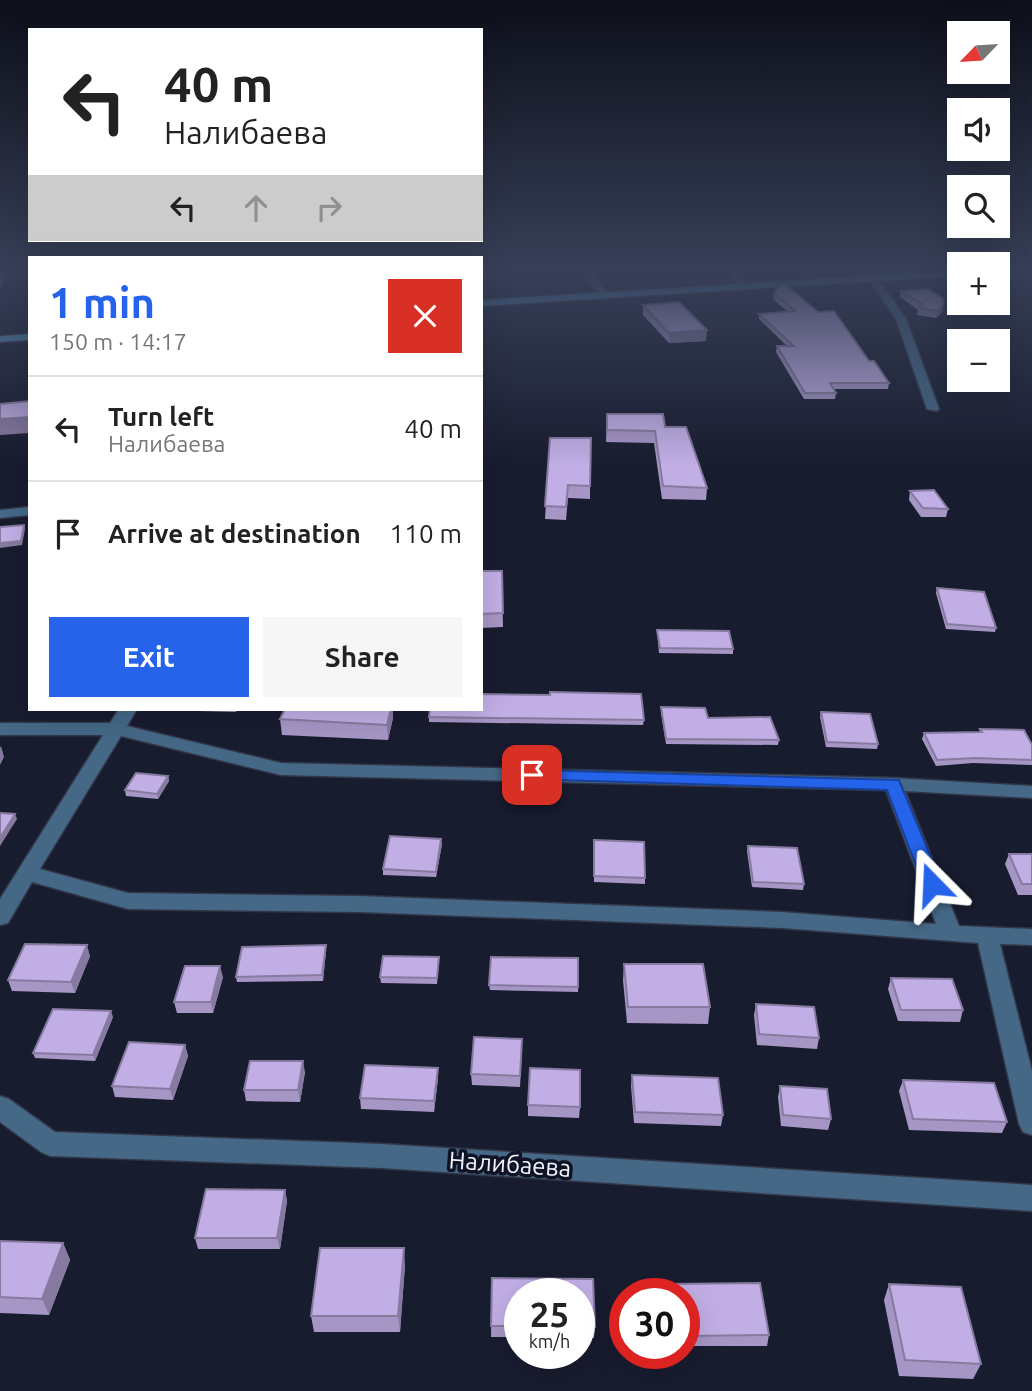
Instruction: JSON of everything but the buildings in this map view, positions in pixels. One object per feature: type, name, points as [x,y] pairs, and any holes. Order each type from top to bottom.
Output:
[{"type":"main road","points":[[0,339],[28,337]]},
{"type":"street","points":[[907,336],[933,409]]},
{"type":"street","points":[[0,514],[28,511]]},
{"type":"street","points":[[0,917],[127,711]]},
{"type":"street","points":[[0,730],[116,729],[281,769],[893,784],[1032,792]]},
{"type":"street","points":[[893,784],[951,934]]},
{"type":"street","points":[[27,873],[128,901],[360,904],[782,920],[951,934],[1032,937]]},
{"type":"street","points":[[987,935],[1032,1124]]},
{"type":"street","name":"Налибаева","points":[[0,1107],[50,1144],[382,1156],[1032,1198]]},
{"type":"route","points":[[532,775],[893,784],[932,884]]}]
